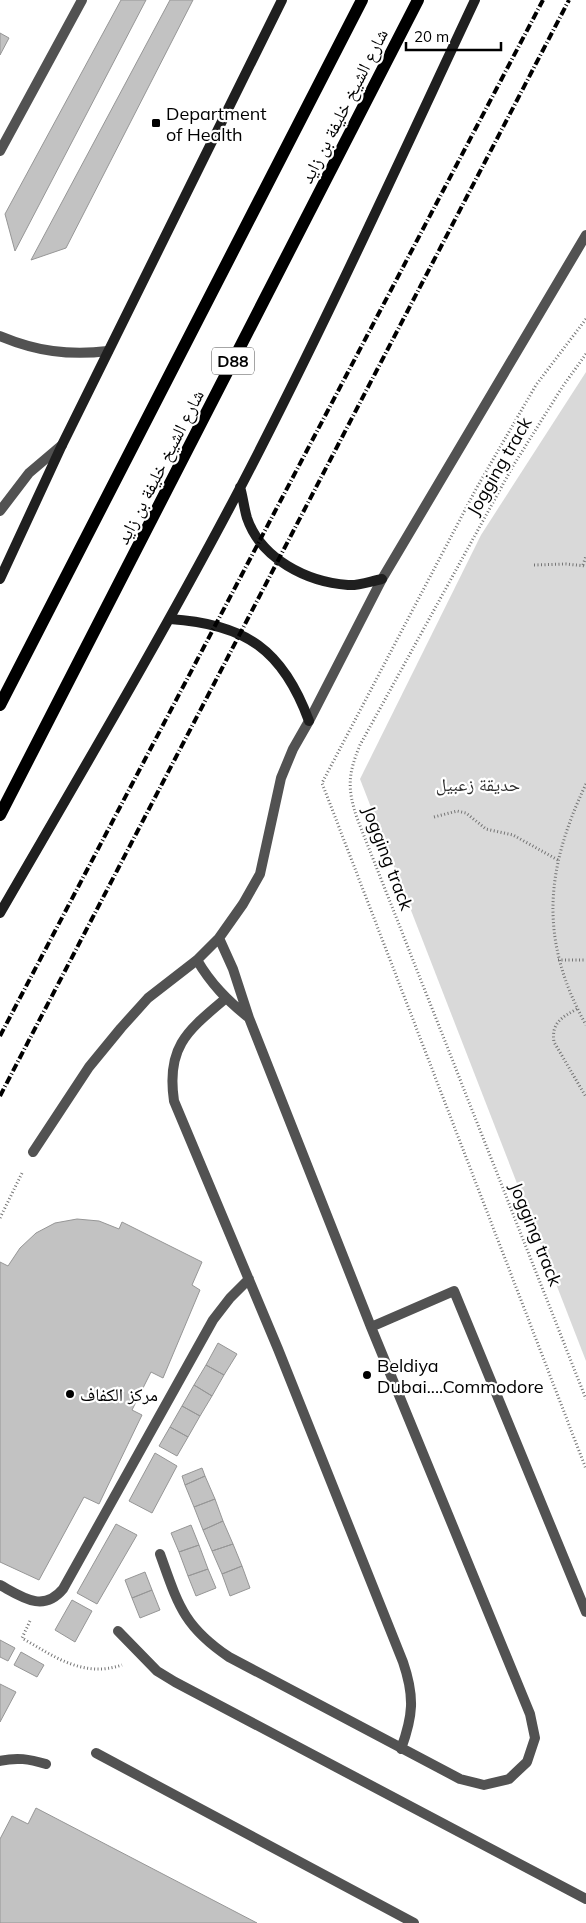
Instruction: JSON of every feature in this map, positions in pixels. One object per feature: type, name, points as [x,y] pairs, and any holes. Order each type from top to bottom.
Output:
[{"type":"main road","points":[[0,579],[62,445],[282,0]]},
{"type":"main road","name":"شارع الشيخ خليفة بن زايد","points":[[1,702],[362,0]]},
{"type":"main road","name":"شارع الشيخ خليفة بن زايد","points":[[0,815],[418,0]]},
{"type":"main road","points":[[0,913],[170,619],[240,487],[351,263],[475,0]]},
{"type":"main road","points":[[240,487],[248,519],[264,546],[289,568],[318,581],[350,585],[382,579]]},
{"type":"main road","points":[[170,619],[209,623],[231,630],[258,645],[281,666],[294,685],[309,721]]},
{"type":"street","points":[[0,151],[82,0]]},
{"type":"street","points":[[33,1152],[89,1067],[121,1028],[148,998],[197,960],[219,938],[243,904],[260,874],[281,778],[292,749],[309,721],[382,579],[586,235]]},
{"type":"street","points":[[0,336],[22,345],[50,352],[87,354],[108,351]]},
{"type":"street","points":[[0,510],[29,473],[62,445]]},
{"type":"street","points":[[160,1554],[178,1602],[190,1624],[208,1643],[229,1657],[460,1779],[484,1785],[509,1779],[528,1762],[535,1738],[530,1714],[371,1327],[249,1018],[233,969],[219,938]]},
{"type":"street","points":[[197,960],[210,981],[225,999],[249,1018]]},
{"type":"street","points":[[225,999],[191,1028],[180,1042],[173,1061],[171,1082],[174,1101],[249,1279],[410,1682],[412,1702],[410,1723],[401,1749]]},
{"type":"street","points":[[0,1585],[31,1601],[40,1602],[57,1596],[63,1589],[213,1320],[230,1298],[249,1279]]},
{"type":"street","points":[[371,1327],[454,1291],[586,1612]]},
{"type":"street","points":[[118,1631],[157,1671],[175,1682],[586,1899]]},
{"type":"street","points":[[96,1753],[414,1923]]},
{"type":"street","points":[[0,1761],[14,1758],[30,1759],[46,1764]]},
{"type":"path","points":[[586,319],[536,385],[480,481],[322,782],[586,1469]]},
{"type":"path","name":"Jogging track","points":[[586,354],[563,386],[513,466],[360,745],[350,768],[349,794],[586,1399]]},
{"type":"path","points":[[534,565],[585,566],[586,556]]},
{"type":"path","points":[[586,784],[572,812],[558,860],[553,903],[558,960],[577,1009],[586,1025]]},
{"type":"path","points":[[434,817],[458,811],[466,813],[486,829],[513,835],[558,860]]},
{"type":"path","points":[[558,960],[586,960]]},
{"type":"path","points":[[577,1009],[555,1024],[552,1033],[554,1042],[586,1097]]},
{"type":"path","points":[[0,1218],[33,1152]]},
{"type":"path","points":[[40,1602],[22,1638],[70,1666],[100,1670],[114,1668],[142,1657]]},
{"type":"green space","name":"حديقة زعبيل","points":[[586,372],[586,1361],[360,779],[481,535]]},
{"type":"building","points":[[121,0],[146,0],[15,251],[5,214]]},
{"type":"building","points":[[170,0],[193,0],[66,248],[31,260]]},
{"type":"building","points":[[0,33],[9,38],[0,55]]},
{"type":"building","name":"مركز الكفاف","points":[[77,1219],[99,1221],[119,1229],[122,1222],[202,1262],[192,1285],[200,1290],[163,1378],[151,1372],[132,1410],[142,1415],[99,1504],[84,1497],[39,1580],[0,1562],[0,1262],[8,1266],[20,1248],[36,1233],[55,1223]]},
{"type":"building","points":[[218,1343],[237,1354],[224,1375],[206,1365]]},
{"type":"building","points":[[206,1365],[224,1375],[212,1396],[194,1385]]},
{"type":"building","points":[[194,1385],[212,1396],[200,1416],[182,1406]]},
{"type":"building","points":[[182,1406],[200,1416],[188,1437],[170,1427]]},
{"type":"building","points":[[170,1427],[188,1437],[177,1456],[159,1446]]},
{"type":"building","points":[[155,1453],[177,1466],[152,1513],[129,1501]]},
{"type":"building","points":[[202,1468],[205,1476],[185,1485],[182,1476]]},
{"type":"building","points":[[205,1476],[215,1499],[194,1507],[185,1485]]},
{"type":"building","points":[[215,1499],[223,1521],[203,1530],[194,1507]]},
{"type":"building","points":[[223,1521],[233,1544],[212,1551],[203,1530]]},
{"type":"building","points":[[116,1524],[137,1535],[97,1604],[77,1593]]},
{"type":"building","points":[[191,1525],[199,1545],[179,1552],[171,1533]]},
{"type":"building","points":[[233,1544],[242,1566],[222,1574],[212,1551]]},
{"type":"building","points":[[199,1545],[208,1569],[188,1576],[179,1552]]},
{"type":"building","points":[[242,1566],[250,1588],[230,1596],[222,1574]]},
{"type":"building","points":[[208,1569],[216,1588],[196,1596],[188,1576]]},
{"type":"building","points":[[145,1572],[152,1590],[132,1598],[125,1580]]},
{"type":"building","points":[[152,1590],[160,1610],[140,1618],[132,1598]]},
{"type":"building","points":[[72,1600],[92,1611],[75,1642],[55,1630]]},
{"type":"building","points":[[0,1640],[15,1648],[8,1661],[0,1657]]},
{"type":"building","points":[[21,1652],[44,1665],[37,1677],[14,1665]]},
{"type":"building","points":[[0,1684],[16,1692],[0,1722]]},
{"type":"building","points":[[36,1808],[257,1923],[0,1923],[0,1839],[12,1816],[28,1824]]},
{"type":"railway","points":[[0,1036],[543,0]]},
{"type":"railway","points":[[0,1096],[569,0]]},
{"type":"place","name":"Department of Health","points":[[156,123]]},
{"type":"place","name":"Beldiya Dubai....Commodore","points":[[367,1375]]},
{"type":"place","name":"مركز الكفاف","points":[[70,1394]]}]
